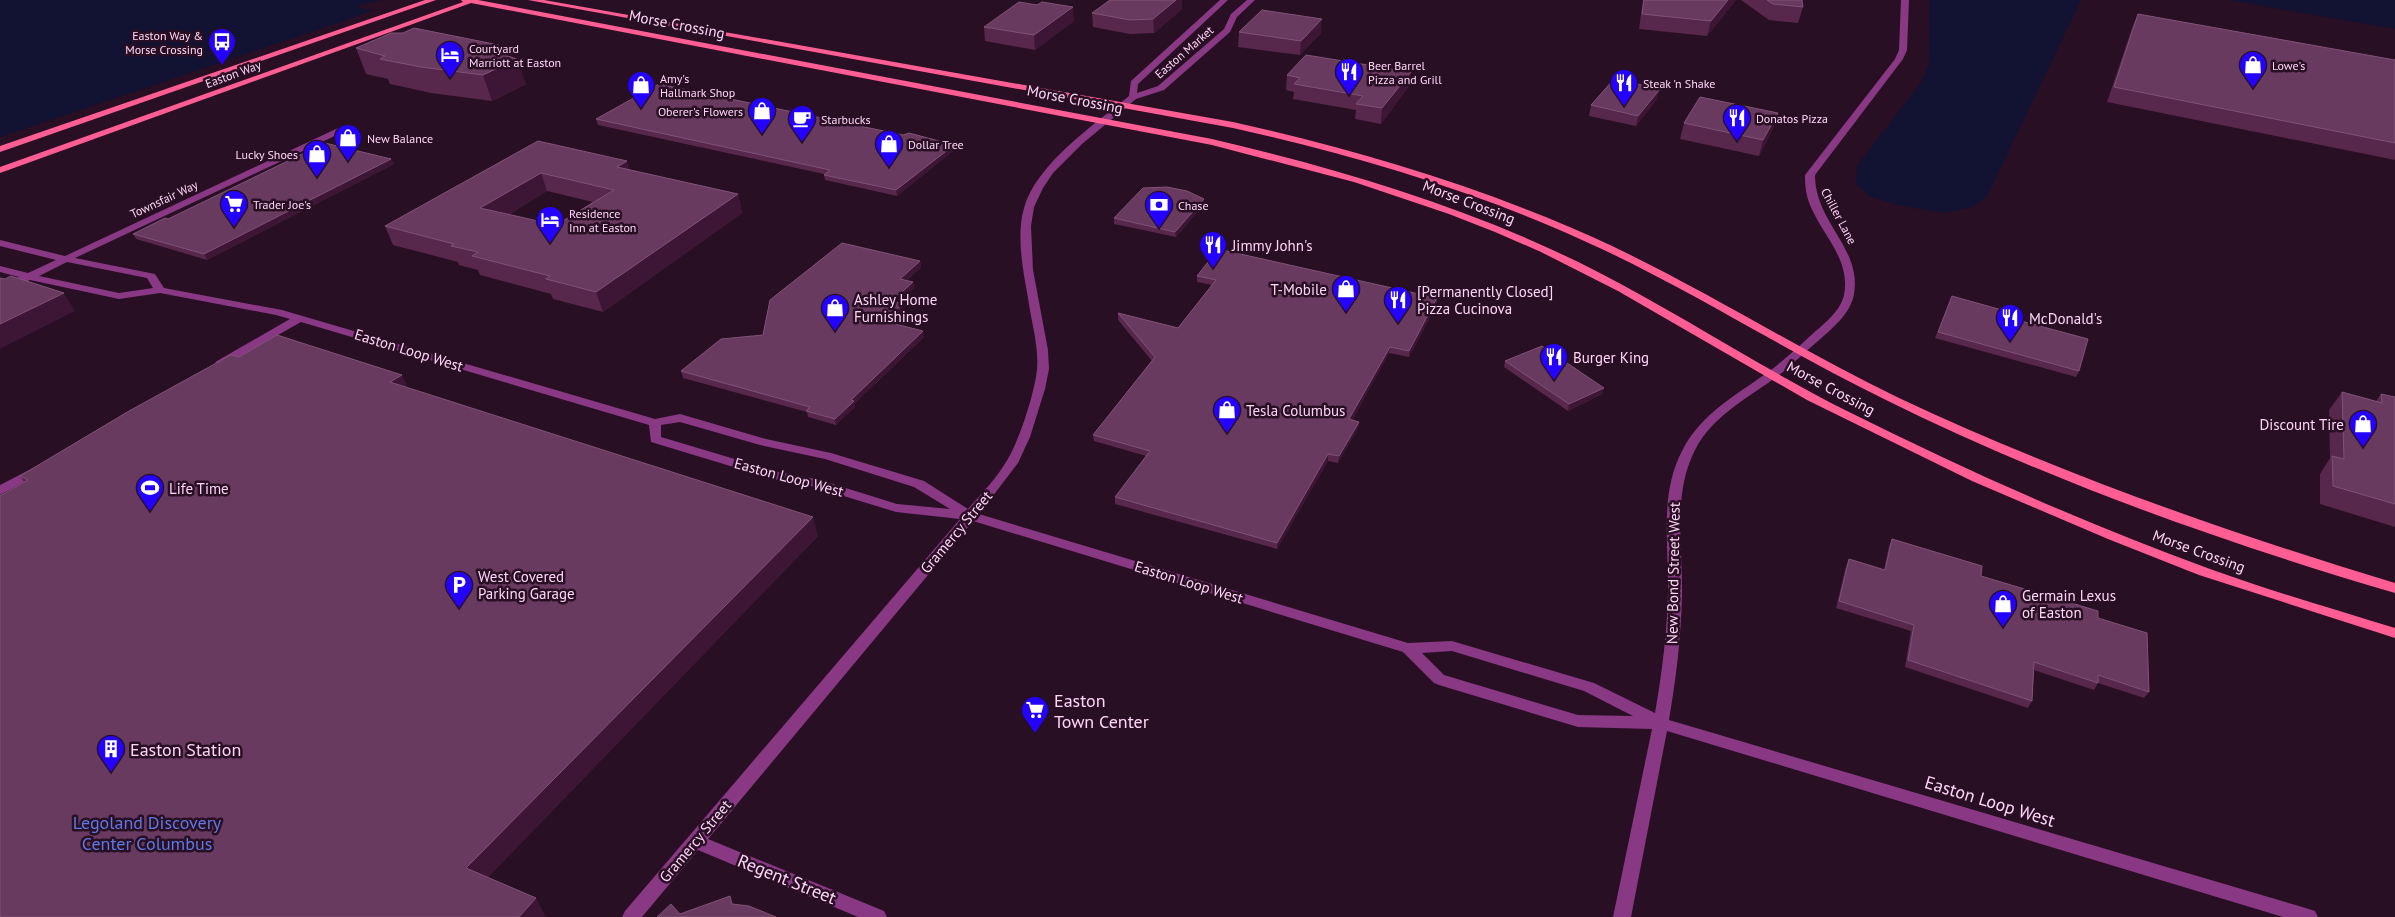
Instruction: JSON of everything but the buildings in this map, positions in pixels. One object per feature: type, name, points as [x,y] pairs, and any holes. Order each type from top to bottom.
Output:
[{"type":"main road","name":"Easton Way","points":[[0,149],[432,0]]},
{"type":"main road","name":"Easton Way","points":[[0,170],[470,0]]},
{"type":"main road","name":"Morse Crossing","points":[[470,0],[1104,121],[1291,160],[1387,189],[1450,211],[1519,239],[1588,272],[1840,413],[1940,461],[2089,527],[2207,573],[2395,633]]},
{"type":"main road","name":"Morse Crossing","points":[[532,0],[1124,105],[1310,142],[1412,171],[1488,197],[1572,231],[1658,272],[1800,352],[1892,399],[2007,452],[2093,487],[2203,527],[2311,564],[2395,588]]},
{"type":"street","name":"Easton Market","points":[[1224,0],[1134,83],[1133,97],[1161,88],[1227,30],[1234,16],[1251,0]]},
{"type":"street","name":"Chiller Lane","points":[[1788,362],[1826,328],[1846,302],[1849,292],[1849,271],[1845,258],[1809,192],[1810,175],[1899,59],[1903,50],[1905,0]]},
{"type":"street","name":"Gramercy Street","points":[[631,917],[970,516],[1012,463],[1020,446],[1039,389],[1043,369],[1042,350],[1028,270],[1026,226],[1029,207],[1050,171],[1079,142],[1133,97]]},
{"type":"street","name":"Townsfair Way","points":[[0,290],[338,131]]},
{"type":"street","points":[[0,243],[66,259],[151,276],[160,290]]},
{"type":"street","name":"Easton Loop West","points":[[0,269],[119,296],[160,290],[237,303],[300,318],[655,422],[680,418],[764,442],[827,456],[919,484],[970,516]]},
{"type":"street","points":[[211,369],[300,318]]},
{"type":"street","name":"New Bond Street West","points":[[1622,917],[1624,895],[1660,723],[1673,639],[1675,489],[1688,452],[1711,419],[1725,406],[1788,362]]},
{"type":"street","name":"Easton Loop West","points":[[655,422],[655,439],[720,459],[777,476],[812,482],[896,508],[970,516],[1408,648],[1452,646],[1589,687],[1660,723],[2309,917]]},
{"type":"street","points":[[0,491],[42,466]]},
{"type":"street","name":"Easton Loop West","points":[[1408,648],[1439,679],[1578,721],[1660,723]]},
{"type":"street","name":"Regent Street","points":[[695,841],[878,917]]},
{"type":"shaded area","points":[[0,0],[382,0],[359,5],[358,8],[373,10],[344,21],[0,137]]},
{"type":"shaded area","points":[[1929,0],[2081,0],[1987,196],[1973,207],[1944,213],[1897,205],[1871,197],[1856,184],[1857,166],[1922,81],[1929,63]]},
{"type":"shaded area","points":[[2228,0],[2395,0],[2395,29]]},
{"type":"place","name":"Easton Way & Morse Crossing","points":[[222,66]]},
{"type":"place","name":"Courtyard Marriott at Easton","points":[[450,79]]},
{"type":"place","name":"Lowe's","points":[[2253,89]]},
{"type":"place","name":"Beer Barrel Pizza and Grill","points":[[1349,96]]},
{"type":"place","name":"Steak 'n Shake","points":[[1624,107]]},
{"type":"place","name":"Amy's Hallmark Shop","points":[[641,109]]},
{"type":"place","name":"Oberer's Flowers","points":[[762,135]]},
{"type":"place","name":"Donatos Pizza","points":[[1737,142]]},
{"type":"place","name":"Starbucks","points":[[802,143]]},
{"type":"place","name":"New Balance","points":[[348,162]]},
{"type":"place","name":"Dollar Tree","points":[[889,168]]},
{"type":"place","name":"Lucky Shoes","points":[[317,178]]},
{"type":"place","name":"Trader Joe's","points":[[234,228]]},
{"type":"place","name":"Chase","points":[[1159,229]]},
{"type":"place","name":"Residence Inn at Easton","points":[[550,244]]},
{"type":"place","name":"Jimmy John's","points":[[1213,269]]},
{"type":"place","name":"T-Mobile","points":[[1346,313]]},
{"type":"place","name":"[Permanently Closed] Pizza Cucinova","points":[[1398,324]]},
{"type":"place","name":"Ashley Home Furnishings","points":[[835,332]]},
{"type":"place","name":"McDonald's","points":[[2010,342]]},
{"type":"place","name":"Burger King","points":[[1554,381]]},
{"type":"place","name":"Tesla Columbus","points":[[1227,434]]},
{"type":"place","name":"Discount Tire","points":[[2363,448]]},
{"type":"place","name":"Life Time","points":[[150,512]]},
{"type":"place","name":"West Covered Parking Garage","points":[[459,609]]},
{"type":"place","name":"Germain Lexus of Easton","points":[[2003,628]]},
{"type":"place","name":"Easton Town Center","points":[[1035,734]]},
{"type":"place","name":"Easton Station","points":[[111,773]]},
{"type":"park label","name":"Legoland Discovery Center Columbus","points":[[147,832]]}]
